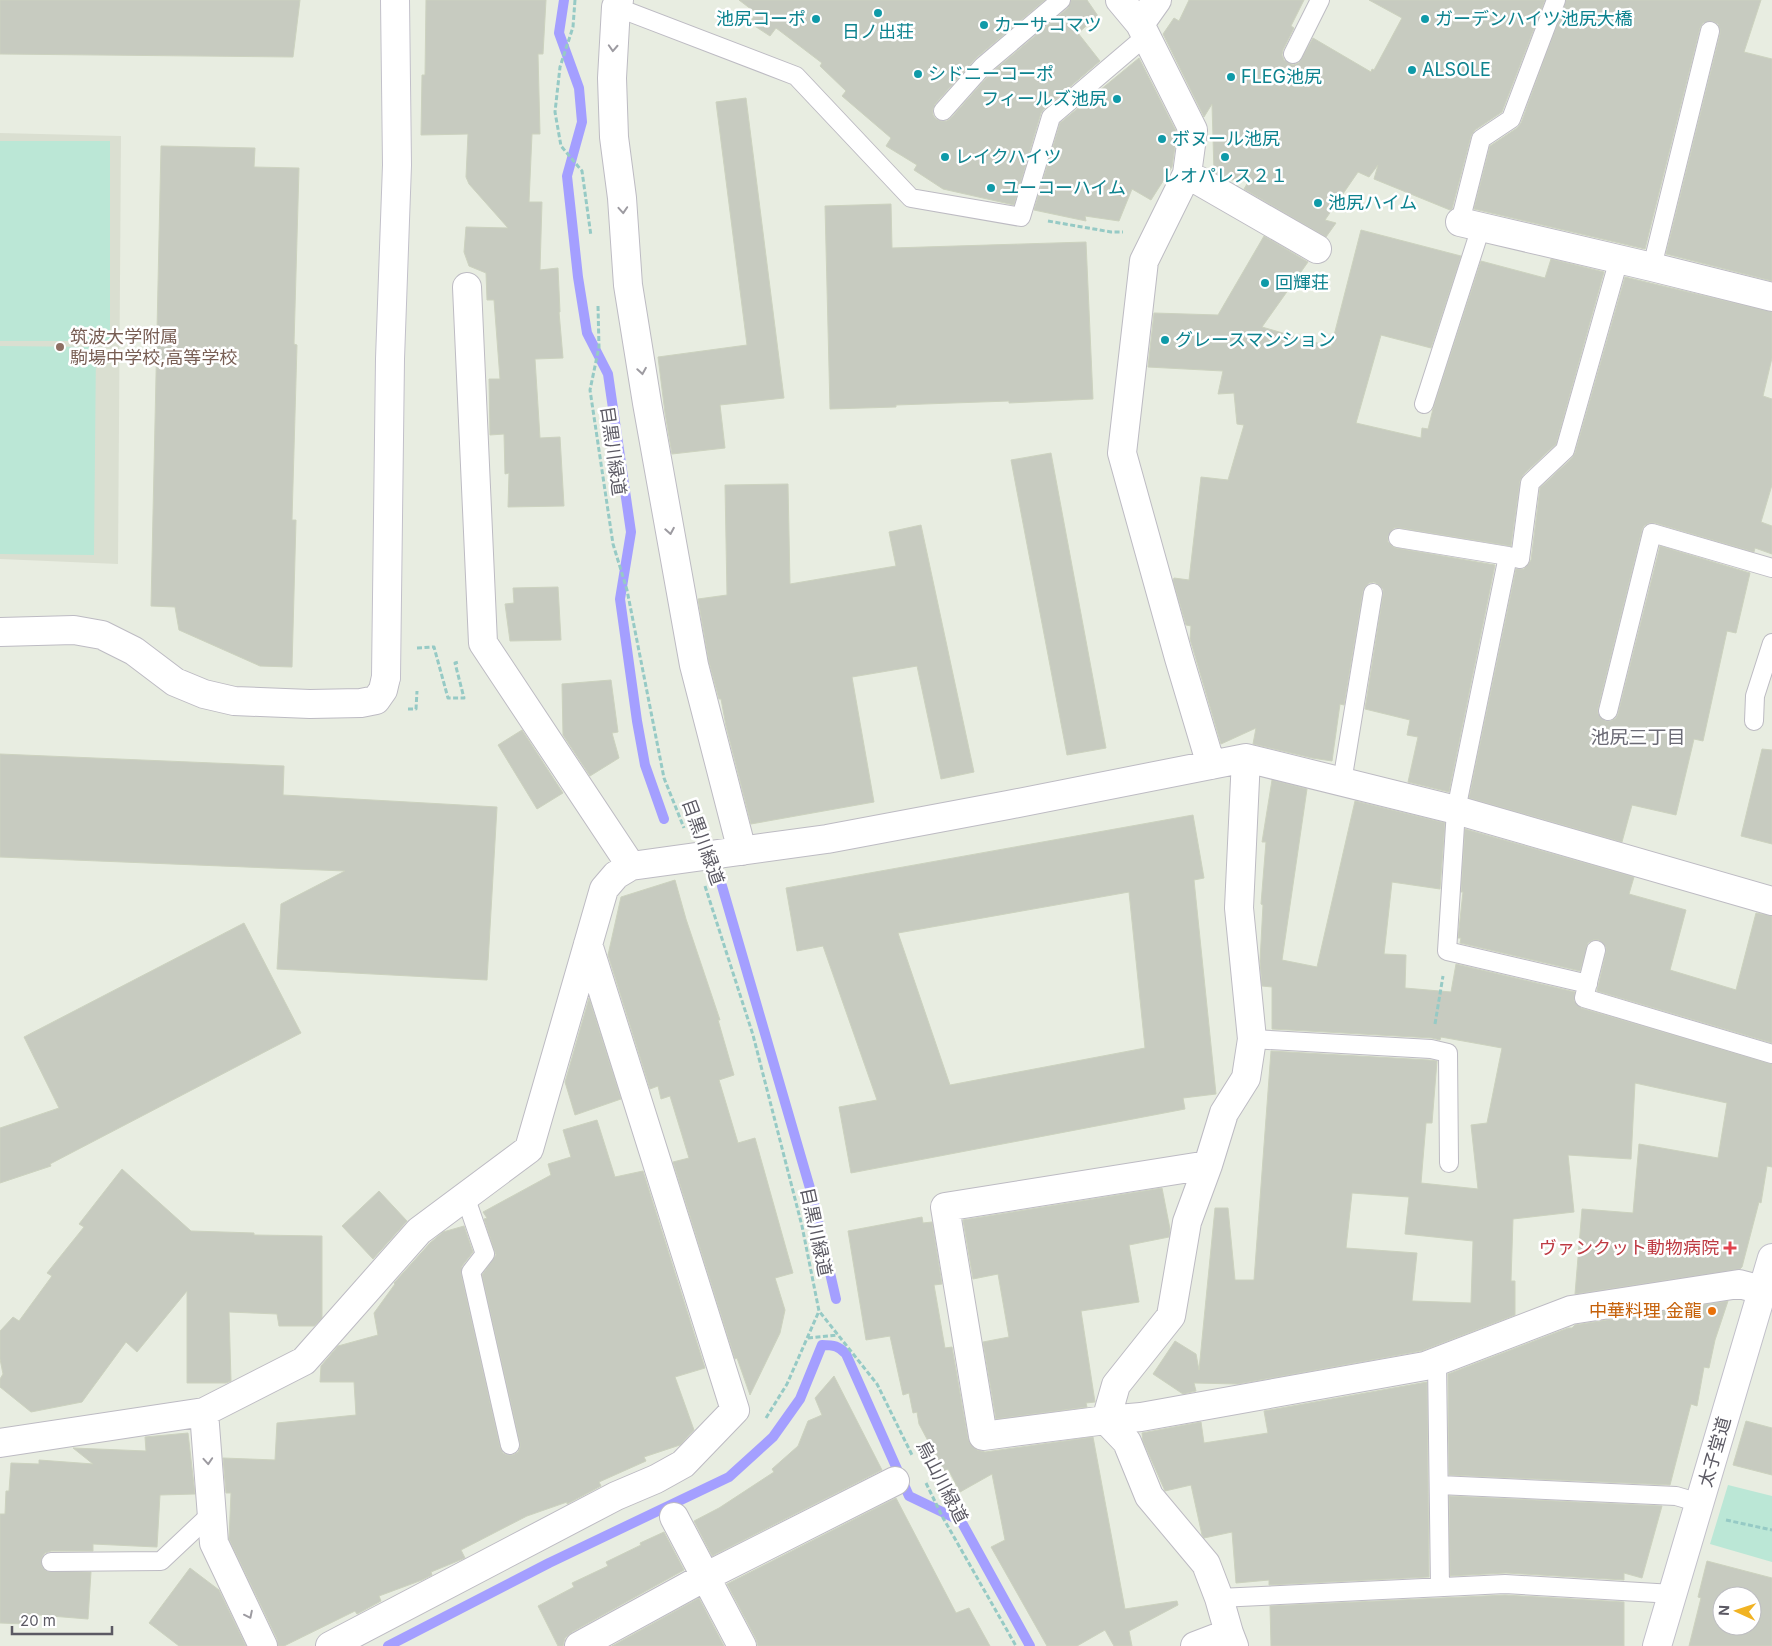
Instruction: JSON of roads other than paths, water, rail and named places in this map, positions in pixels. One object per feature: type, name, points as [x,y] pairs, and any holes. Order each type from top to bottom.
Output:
[{"type":"street","points":[[0,632],[74,630],[102,635],[134,651],[175,682],[204,694],[234,701],[310,704],[361,703],[381,689],[397,166],[395,0]]},
{"type":"street","points":[[1120,0],[1143,30],[1193,130],[1187,174],[1144,260],[1122,453],[1211,765]]},
{"type":"street","points":[[1143,30],[1157,0]]},
{"type":"street","points":[[618,4],[612,78],[614,127],[622,198],[628,285],[646,404],[694,665],[742,852]]},
{"type":"street","points":[[1187,174],[1317,249]]},
{"type":"street","points":[[1471,224],[1772,297]]},
{"type":"street","points":[[467,287],[483,643],[631,866]]},
{"type":"street","points":[[1106,1420],[1116,1385],[1171,1316],[1187,1222],[1208,1165],[1224,1113],[1246,1078],[1252,1039],[1239,908],[1246,758]]},
{"type":"street","points":[[0,1442],[204,1412],[304,1361],[419,1231],[528,1148],[604,889],[616,875],[631,866],[828,839],[1246,758],[1456,810],[1772,901]]},
{"type":"street","points":[[330,1646],[616,1496],[656,1479],[683,1464],[735,1410],[588,944]]},
{"type":"street","points":[[1208,1165],[945,1207],[983,1436],[1141,1417],[1425,1366],[1571,1310],[1740,1284],[1762,1290]]},
{"type":"street","name":"太子堂道","points":[[1657,1646],[1772,1258]]},
{"type":"street","points":[[204,1412],[214,1543],[263,1646]]},
{"type":"street","points":[[1106,1420],[1127,1442],[1149,1496],[1206,1564],[1220,1598],[1231,1640],[1195,1646]]},
{"type":"street","points":[[579,1646],[705,1577],[895,1481]]},
{"type":"street","points":[[674,1517],[742,1646]]},
{"type":"lane","points":[[944,111],[983,66],[1061,0]]},
{"type":"lane","points":[[1293,54],[1320,0]]},
{"type":"lane","points":[[1424,404],[1471,224],[1482,138],[1511,119],[1556,0]]},
{"type":"lane","points":[[618,4],[796,76],[911,198],[1021,217],[1051,117],[1143,30]]},
{"type":"lane","points":[[1652,267],[1710,31]]},
{"type":"lane","points":[[1398,538],[1520,559],[1530,483],[1564,450],[1619,259]]},
{"type":"lane","points":[[1608,711],[1652,533],[1772,568]]},
{"type":"lane","points":[[1508,556],[1456,810],[1447,951],[1588,984]]},
{"type":"lane","points":[[1342,782],[1373,593]]},
{"type":"lane","points":[[1754,721],[1755,696],[1772,643]]},
{"type":"lane","points":[[1596,950],[1584,998],[1772,1054]]},
{"type":"lane","points":[[1252,1039],[1431,1049],[1448,1054],[1449,1163]]},
{"type":"lane","points":[[465,1196],[485,1254],[471,1272],[510,1445]]},
{"type":"lane","points":[[1437,1362],[1440,1587]]},
{"type":"lane","points":[[1438,1485],[1676,1496],[1700,1503]]},
{"type":"lane","points":[[51,1562],[161,1562],[212,1513]]},
{"type":"lane","points":[[1220,1598],[1505,1584],[1673,1594]]},
{"type":"waterway","points":[[564,0],[559,33],[579,88],[582,122],[567,176],[578,277],[587,333],[608,374],[631,532],[620,599],[645,765],[664,819]]},
{"type":"waterway","points":[[722,886],[812,1195],[836,1299]]},
{"type":"waterway","points":[[388,1646],[549,1563],[729,1477],[773,1437],[800,1399],[822,1345],[836,1346],[846,1354],[909,1496],[961,1521],[1030,1646]]},
{"type":"place","name":"日ノ出荘","points":[[878,13]]},
{"type":"place","name":"池尻コーポ","points":[[816,19]]},
{"type":"place","name":"ガーデンハイツ池尻大橋","points":[[1425,19]]},
{"type":"place","name":"カーサコマツ","points":[[984,25]]},
{"type":"place","name":"ALSOLE","points":[[1412,70]]},
{"type":"place","name":"シドニーコーポ","points":[[918,74]]},
{"type":"place","name":"FLEG池尻","points":[[1231,77]]},
{"type":"place","name":"フィールズ池尻","points":[[1117,99]]},
{"type":"place","name":"ボヌール池尻","points":[[1162,139]]},
{"type":"place","name":"レイクハイツ","points":[[945,157]]},
{"type":"place","name":"レオパレス２１","points":[[1225,157]]},
{"type":"place","name":"ユーコーハイム","points":[[991,188]]},
{"type":"place","name":"池尻ハイム","points":[[1318,203]]},
{"type":"place","name":"回輝荘","points":[[1265,283]]},
{"type":"place","name":"グレースマンション","points":[[1165,340]]},
{"type":"place","name":"筑波大学附属 駒場中学校,高等学校","points":[[60,347]]},
{"type":"place","name":"ヴァンクット動物病院","points":[[1730,1248]]},
{"type":"place","name":"中華料理 金龍","points":[[1712,1311]]},
{"type":"district","name":"池尻三丁目","points":[[1638,737]]}]
